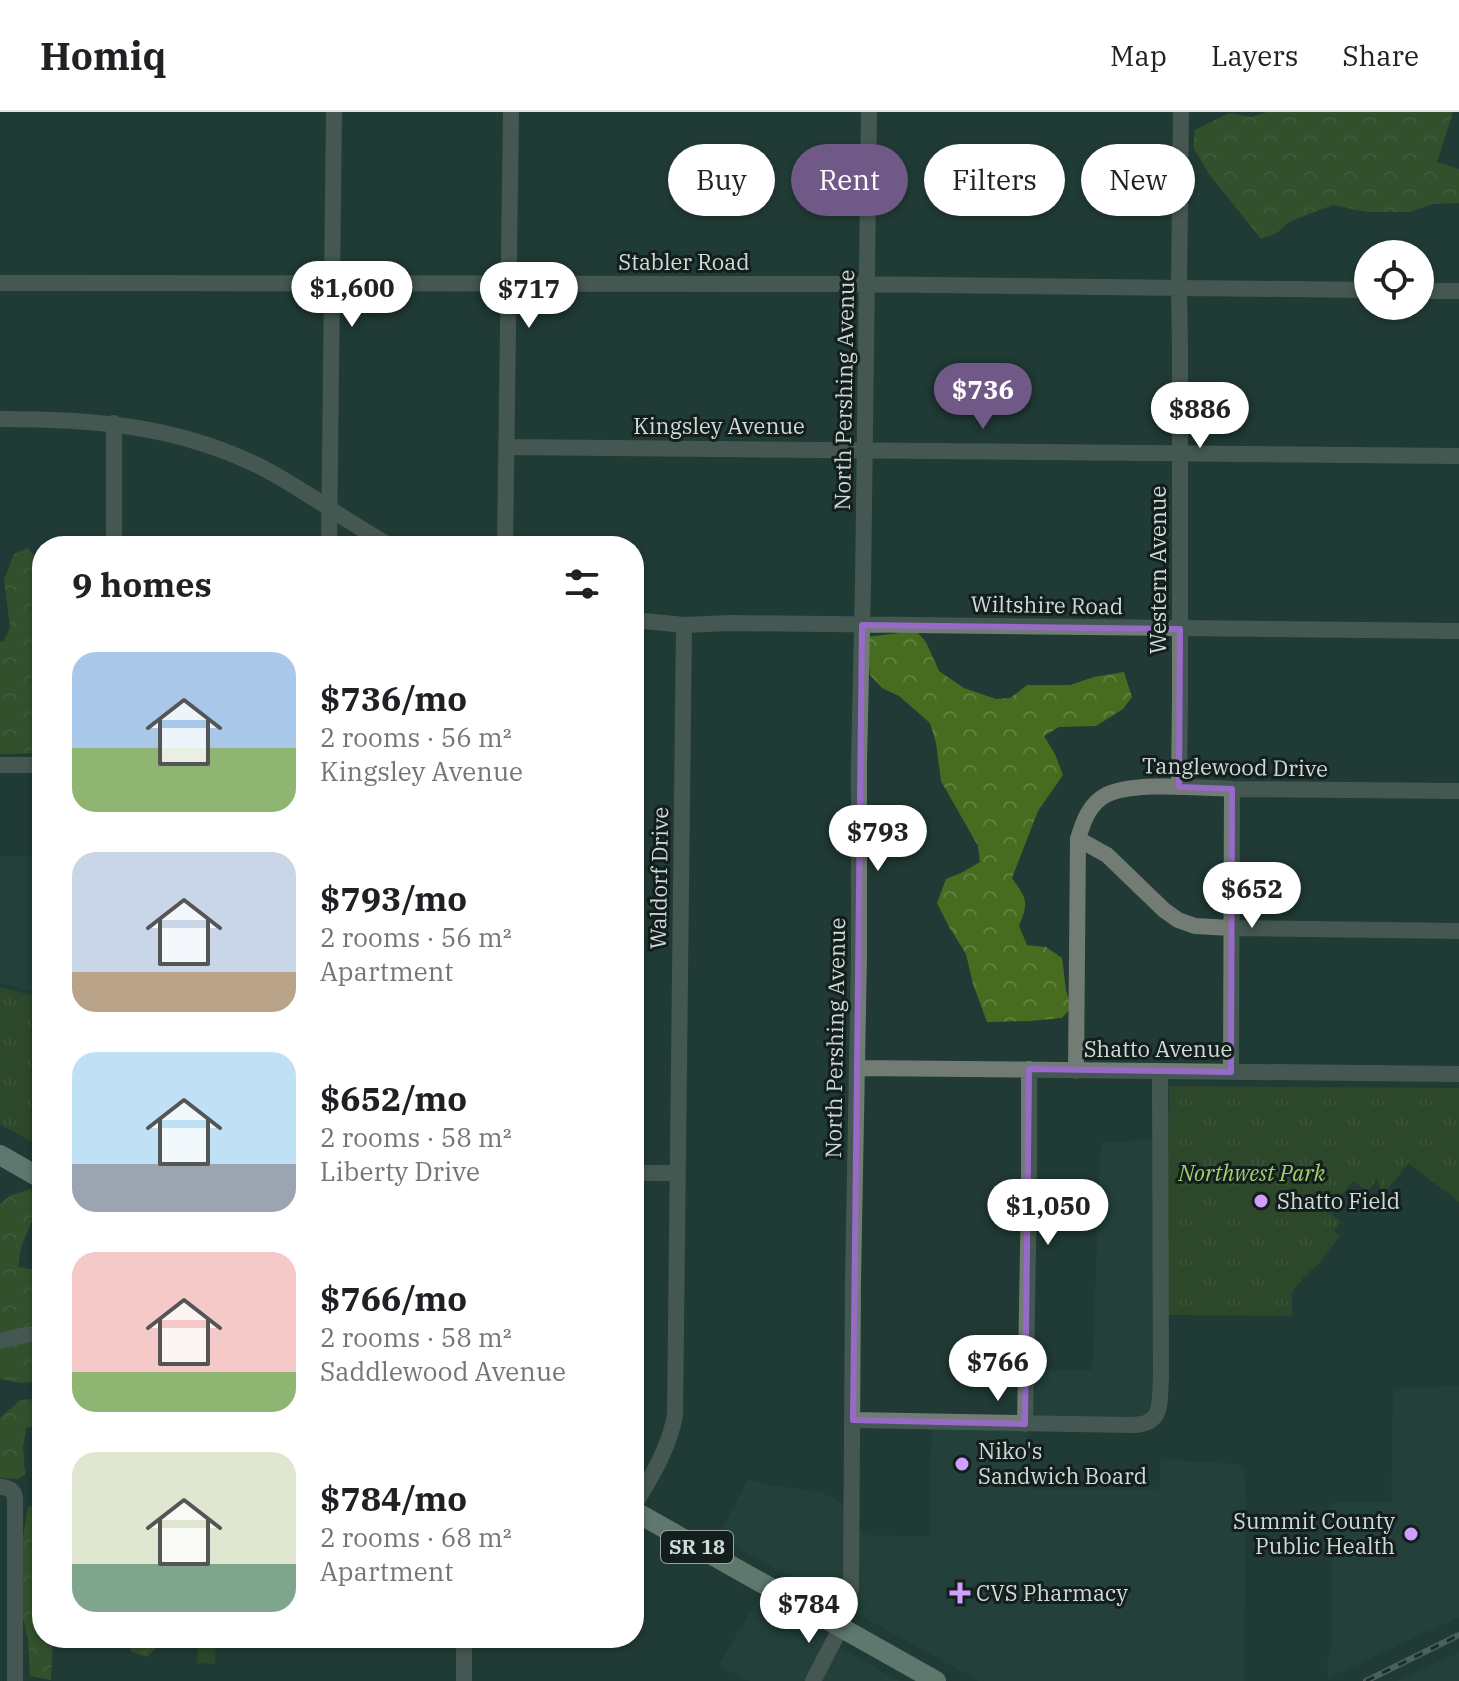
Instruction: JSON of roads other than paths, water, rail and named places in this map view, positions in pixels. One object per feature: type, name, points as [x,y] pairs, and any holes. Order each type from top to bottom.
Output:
[{"type":"main road","points":[[0,1155],[32,1173]]},
{"type":"main road","name":"SR 18","points":[[644,1514],[936,1681]]},
{"type":"street","points":[[329,536],[334,112]]},
{"type":"street","points":[[505,536],[511,112]]},
{"type":"street","name":"North Pershing Avenue","points":[[813,1681],[841,1627],[851,1588],[869,112]]},
{"type":"street","name":"Western Avenue","points":[[1179,787],[1181,112]]},
{"type":"street","name":"Stabler Road","points":[[0,283],[867,284],[1354,290]]},
{"type":"street","points":[[1434,291],[1459,291]]},
{"type":"street","points":[[0,419],[78,419],[114,423],[154,430],[210,446],[244,459],[295,486],[374,536]]},
{"type":"street","points":[[114,423],[114,536]]},
{"type":"street","name":"Kingsley Avenue","points":[[506,447],[1459,456]]},
{"type":"street","name":"Wiltshire Road","points":[[644,621],[684,625],[1459,631]]},
{"type":"street","name":"Waldorf Drive","points":[[644,1490],[669,1441],[675,1415],[684,625]]},
{"type":"street","points":[[0,765],[32,765]]},
{"type":"street","name":"Tanglewood Drive","points":[[1076,1071],[1078,839],[1084,818],[1096,802],[1106,795],[1128,788],[1459,791]]},
{"type":"street","points":[[1231,1072],[1232,789]]},
{"type":"street","points":[[1078,839],[1107,855],[1164,910],[1178,920],[1195,926],[1459,931]]},
{"type":"street","name":"Shatto Avenue","points":[[857,1068],[1459,1074]]},
{"type":"street","points":[[1025,1424],[1029,1069]]},
{"type":"street","points":[[853,1420],[1138,1425],[1153,1421],[1158,1412],[1161,1330],[1160,1071]]},
{"type":"street","points":[[644,1173],[677,1173]]},
{"type":"street","points":[[0,1341],[32,1333]]},
{"type":"street","points":[[5,1488],[15,1494],[15,1681]]},
{"type":"street","points":[[464,1648],[464,1681]]},
{"type":"railway","points":[[1366,1681],[1459,1635]]},
{"type":"place","name":"Shatto Field","points":[[1261,1201]]},
{"type":"place","name":"Niko's Sandwich Board","points":[[962,1464]]},
{"type":"place","name":"Summit County Public Health","points":[[1411,1534]]},
{"type":"place","name":"CVS Pharmacy","points":[[960,1593]]},
{"type":"park label","name":"Northwest Park","points":[[1252,1173]]}]
